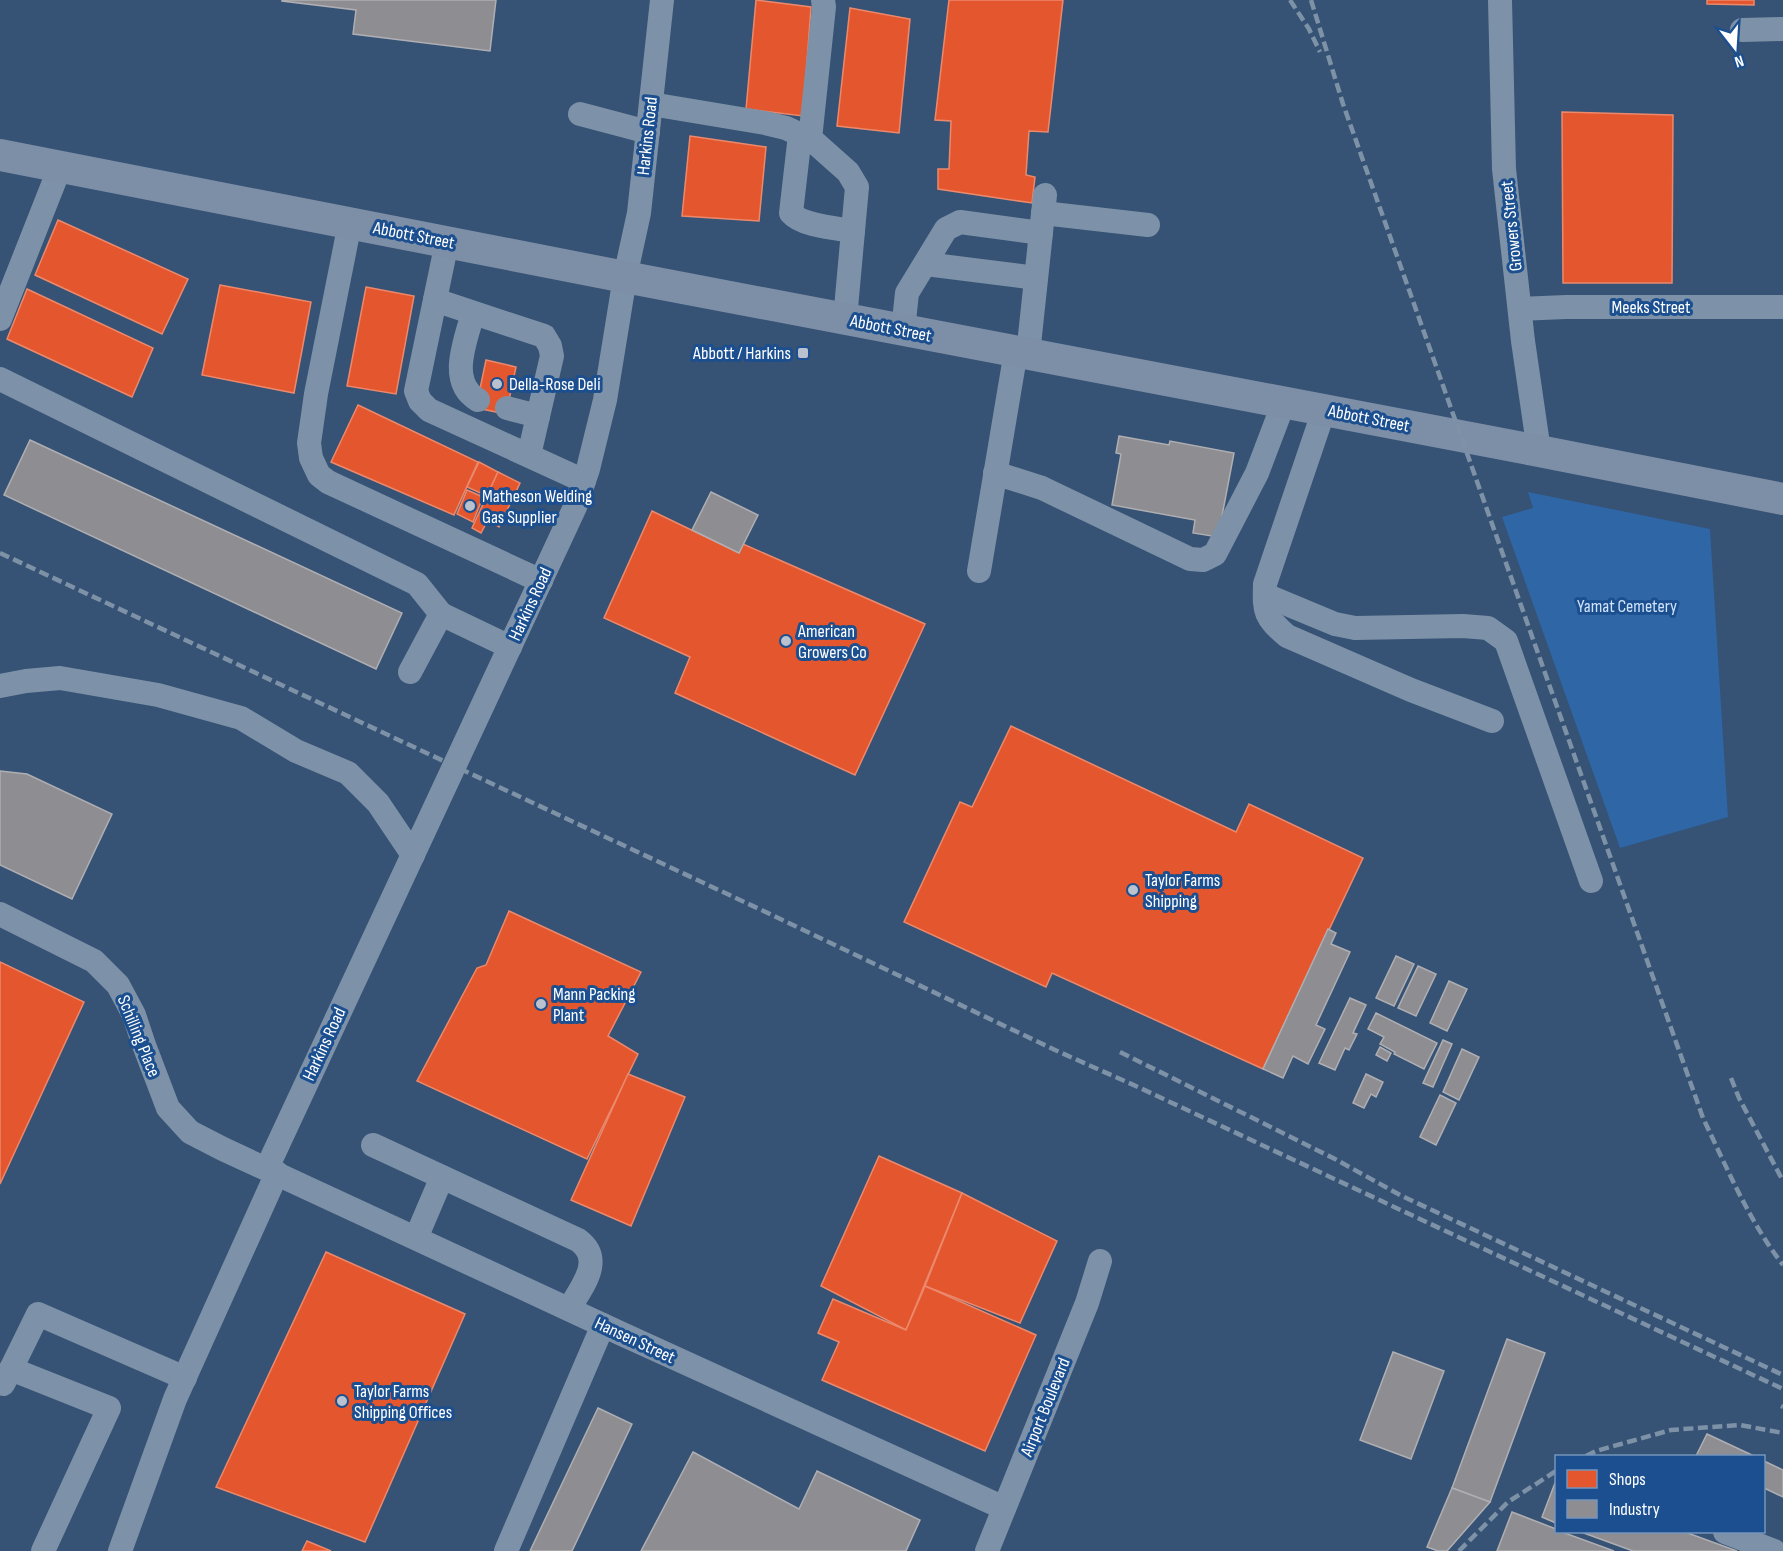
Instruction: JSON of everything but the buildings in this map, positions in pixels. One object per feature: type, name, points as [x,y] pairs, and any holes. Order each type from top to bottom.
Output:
[{"type":"main road","name":"Abbott Street","points":[[0,155],[1783,499]]},
{"type":"street","name":"Harkins Road","points":[[120,1551],[175,1400],[272,1170],[413,855],[575,507],[605,400],[625,277],[639,213],[662,0]]},
{"type":"street","points":[[822,0],[824,7],[805,137],[790,213],[795,218],[816,225],[853,231]]},
{"type":"street","name":"Growers Street","points":[[1500,0],[1504,169],[1523,341],[1539,451]]},
{"type":"street","points":[[1742,30],[1783,29]]},
{"type":"street","points":[[651,104],[765,123],[786,129],[805,137],[848,172],[857,188],[845,319]]},
{"type":"street","points":[[580,114],[648,132]]},
{"type":"street","points":[[0,319],[60,166]]},
{"type":"street","points":[[903,330],[907,293],[946,229],[960,222],[1043,214],[1148,225]]},
{"type":"street","points":[[979,571],[995,473],[1036,278],[1043,214]]},
{"type":"street","points":[[350,223],[316,394],[309,443],[311,458],[319,475],[328,482],[541,581]]},
{"type":"street","points":[[447,242],[416,390],[420,401],[429,410],[584,481]]},
{"type":"street","points":[[926,264],[1036,278]]},
{"type":"street","points":[[435,300],[544,336],[550,346],[552,356],[529,455]]},
{"type":"street","name":"Meeks Street","points":[[1520,309],[1566,307],[1783,308]]},
{"type":"street","points":[[473,313],[462,356],[460,376],[469,395],[478,400]]},
{"type":"street","points":[[0,379],[417,584],[441,614],[510,647]]},
{"type":"street","points":[[995,473],[1042,488],[1190,559],[1203,560],[1215,554],[1257,473],[1284,402]]},
{"type":"street","points":[[507,408],[538,416]]},
{"type":"street","points":[[1324,410],[1265,584],[1264,603],[1270,621],[1287,636],[1411,690],[1492,721]]},
{"type":"street","points":[[1265,595],[1335,624],[1355,628],[1463,626],[1488,628],[1506,641],[1591,881]]},
{"type":"street","points":[[410,672],[441,614]]},
{"type":"street","points":[[0,686],[60,678],[158,695],[241,718],[296,751],[348,773],[378,803],[413,855]]},
{"type":"street","name":"Schilling Place","points":[[0,914],[94,961],[118,985],[134,1015],[168,1107],[190,1132],[272,1170]]},
{"type":"street","points":[[373,1145],[578,1240],[587,1247],[592,1258],[589,1270],[569,1309]]},
{"type":"street","name":"Hansen Street","points":[[272,1170],[603,1325],[1004,1508]]},
{"type":"street","points":[[416,1238],[442,1177]]},
{"type":"street","name":"Airport Boulevard","points":[[987,1551],[1087,1303],[1100,1261]]},
{"type":"street","points":[[43,1551],[109,1408],[5,1376],[38,1314],[185,1378]]},
{"type":"street","points":[[506,1551],[603,1325]]},
{"type":"street","points":[[1728,1533],[1774,1551]]},
{"type":"green space","name":"Yamat Cemetery","points":[[1528,492],[1710,529],[1728,817],[1620,848],[1502,517],[1533,508]]},
{"type":"railway","points":[[1290,0],[1309,29],[1320,52]]},
{"type":"railway","points":[[1311,0],[1343,104],[1703,1118],[1749,1212],[1783,1265]]},
{"type":"railway","points":[[0,553],[1055,1050],[1783,1389]]},
{"type":"railway","points":[[1120,1052],[1335,1159],[1400,1195],[1783,1375]]},
{"type":"railway","points":[[1731,1078],[1739,1098],[1783,1181]]},
{"type":"railway","points":[[1588,1455],[1671,1430],[1740,1425],[1783,1433]]},
{"type":"railway","points":[[1459,1551],[1508,1502],[1555,1472]]},
{"type":"place","name":"Abbott / Harkins","points":[[803,353]]},
{"type":"place","name":"Della-Rose Deli","points":[[497,384]]},
{"type":"place","name":"Matheson Welding Gas Supplier","points":[[470,506]]},
{"type":"place","name":"American Growers Co","points":[[786,641]]},
{"type":"place","name":"Taylor Farms Shipping","points":[[1133,890]]},
{"type":"place","name":"Mann Packing Plant","points":[[541,1004]]},
{"type":"place","name":"Taylor Farms Shipping Offices","points":[[342,1401]]}]
